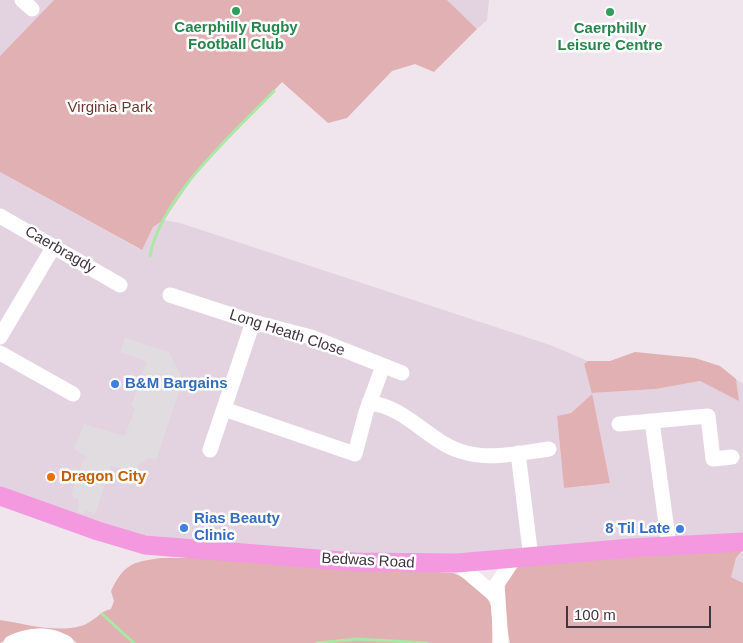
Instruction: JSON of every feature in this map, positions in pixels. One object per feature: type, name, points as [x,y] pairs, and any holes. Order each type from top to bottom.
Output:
[{"type":"main road","name":"Bedwas Road","points":[[0,496],[115,537],[152,546],[355,562],[458,563],[669,545],[743,542]]},
{"type":"street","name":"Caerbragdy","points":[[0,216],[120,285]]},
{"type":"street","points":[[0,337],[54,246]]},
{"type":"street","name":"Long Heath Close","points":[[170,295],[253,322],[311,338],[402,373]]},
{"type":"street","points":[[210,450],[253,322]]},
{"type":"street","points":[[0,353],[73,394]]},
{"type":"street","points":[[224,408],[354,454],[369,403],[383,366]]},
{"type":"street","points":[[369,403],[409,418],[440,441],[458,450],[491,456],[548,449]]},
{"type":"street","points":[[619,424],[708,416],[713,459],[732,457]]},
{"type":"street","points":[[652,421],[669,545]]},
{"type":"street","points":[[501,643],[498,597],[500,578],[522,559],[518,453]]},
{"type":"street","points":[[458,563],[498,597]]},
{"type":"street","points":[[10,643],[36,635],[54,637],[66,643]]},
{"type":"shaded area","points":[[0,0],[54,0],[0,56]]},
{"type":"shaded area","points":[[447,0],[489,0],[487,20],[477,29]]},
{"type":"shaded area","points":[[0,172],[141,250],[153,227],[164,220],[180,223],[550,345],[588,361],[584,364],[592,393],[656,389],[700,381],[738,400],[736,379],[743,384],[743,534],[463,554],[356,555],[139,535],[0,490]],"holes":[[[592,394],[610,483],[564,487],[557,416],[571,413]]]},
{"type":"shaded area","points":[[125,338],[169,352],[183,380],[156,460],[148,458],[138,465],[137,472],[111,466],[95,514],[86,510],[84,514],[78,512],[79,500],[71,495],[82,463],[87,457],[74,449],[84,424],[125,436],[135,408],[131,406],[147,362],[120,352]]},
{"type":"shaded area","points":[[743,552],[743,583],[731,577],[736,558]]},
{"type":"green space","name":"Virginia Park","points":[[54,0],[447,0],[477,29],[434,72],[415,64],[392,71],[347,118],[328,123],[282,82],[195,174],[164,220],[153,227],[142,250],[0,172],[0,56]]},
{"type":"green space","points":[[635,352],[695,358],[720,366],[736,379],[739,401],[700,381],[656,389],[592,393],[610,483],[564,488],[557,416],[571,413],[592,394],[584,364],[588,361],[610,361]]},
{"type":"green space","points":[[743,550],[736,558],[731,577],[743,583],[743,643],[510,643],[504,610],[504,589],[513,571],[522,564]]},
{"type":"green space","points":[[161,558],[214,558],[453,573],[476,586],[489,601],[492,616],[492,643],[77,643],[58,631],[39,629],[20,633],[0,643],[0,620],[30,626],[61,629],[81,626],[89,622],[111,609],[114,601],[111,591],[125,570],[136,563]]},
{"type":"waterway","points":[[150,256],[157,233],[168,211],[183,189],[220,146],[274,91]]},
{"type":"waterway","points":[[102,614],[134,643]]},
{"type":"waterway","points":[[317,643],[357,639],[427,643]]},
{"type":"place","name":"Caerphilly Rugby Football Club","points":[[236,11]]},
{"type":"place","name":"Caerphilly Leisure Centre","points":[[610,12]]},
{"type":"place","name":"B&M Bargains","points":[[115,384]]},
{"type":"place","name":"Dragon City","points":[[51,477]]},
{"type":"place","name":"Rias Beauty Clinic","points":[[184,528]]},
{"type":"place","name":"8 Til Late","points":[[680,529]]}]
